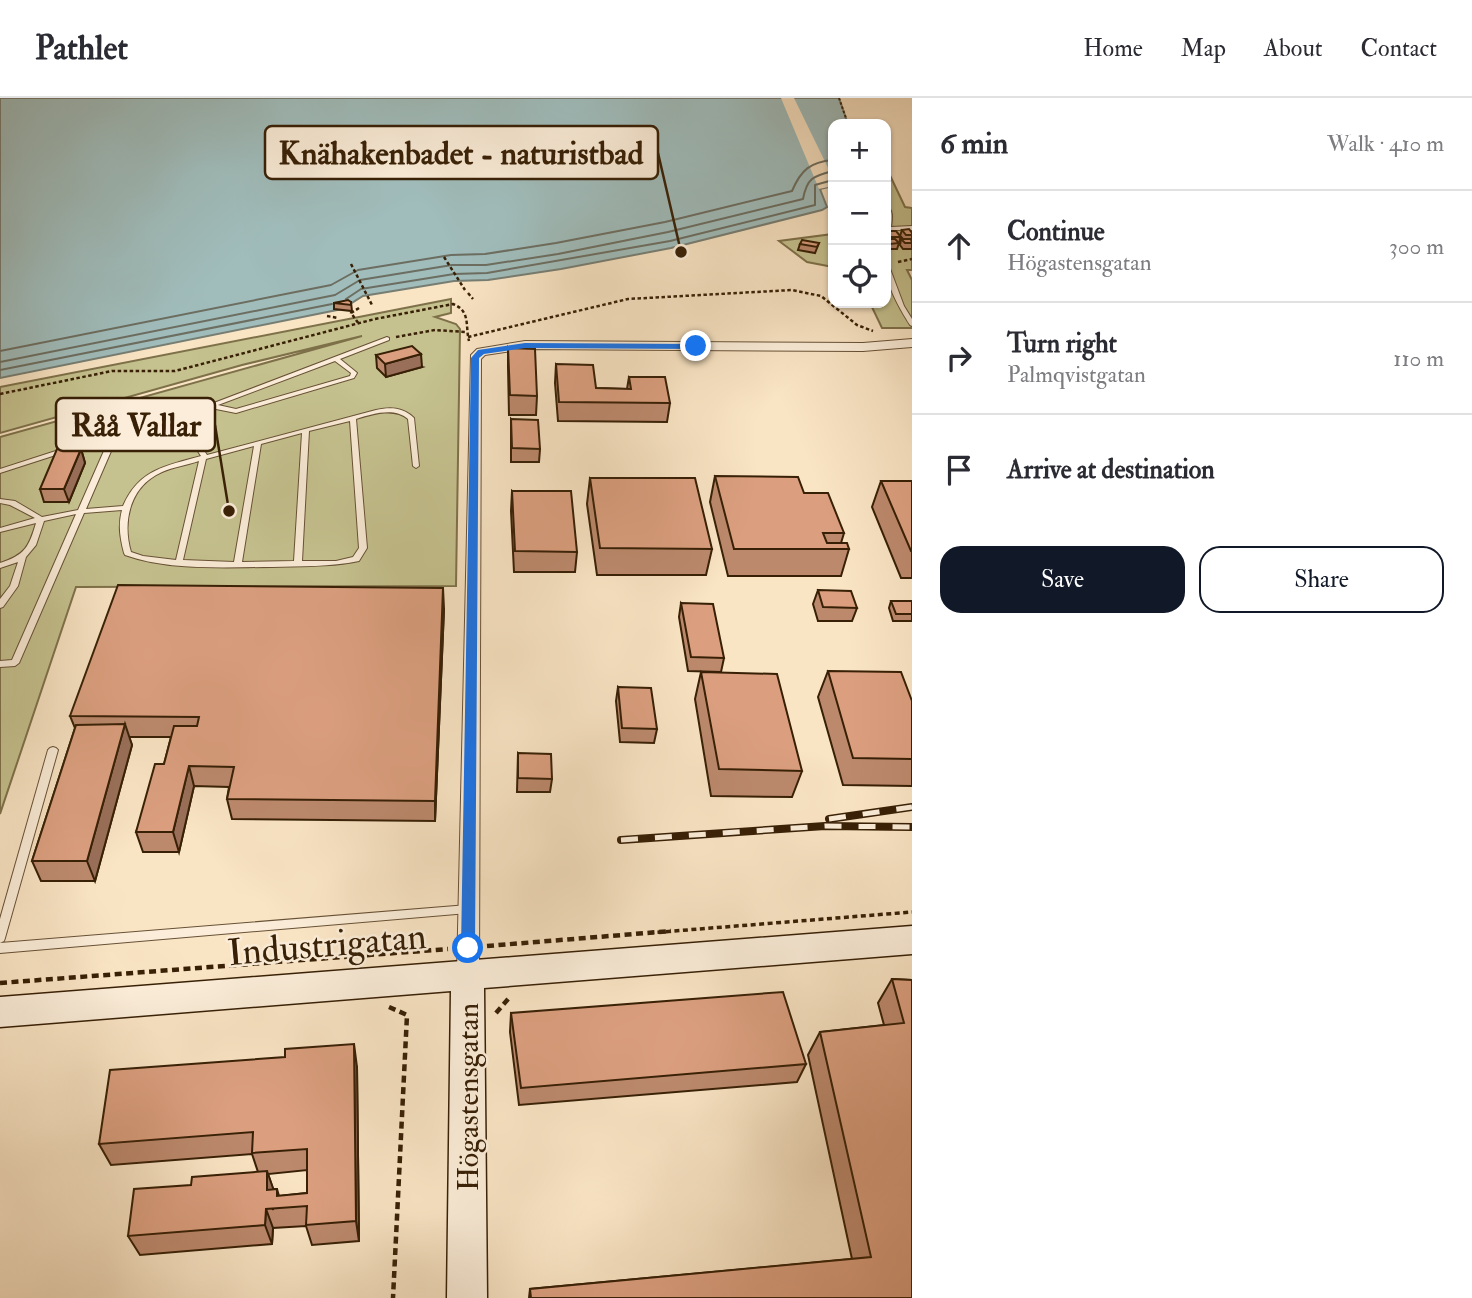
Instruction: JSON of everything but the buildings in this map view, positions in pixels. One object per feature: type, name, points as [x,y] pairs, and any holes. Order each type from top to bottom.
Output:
[{"type":"street","points":[[481,352],[525,345],[863,347],[912,344]]},
{"type":"street","name":"Högastensgatan","points":[[467,1298],[474,367],[475,358],[481,352]]},
{"type":"street","name":"Industrigatan","points":[[0,1012],[912,940]]},
{"type":"lane","points":[[891,229],[912,228]]},
{"type":"lane","points":[[891,279],[901,306],[912,324]]},
{"type":"lane","points":[[0,471],[64,450],[112,441],[387,339]]},
{"type":"lane","points":[[211,406],[224,411],[236,411],[352,377],[354,373],[335,358]]},
{"type":"lane","points":[[353,418],[362,551],[356,559],[346,562],[179,563],[146,560],[128,553],[125,542],[126,508],[138,484],[149,475],[204,457],[353,418],[394,410],[406,412],[413,427],[416,466]]},
{"type":"lane","points":[[179,418],[204,457],[179,563]]},
{"type":"lane","points":[[298,563],[306,430]]},
{"type":"lane","points":[[0,664],[15,663],[112,441]]},
{"type":"lane","points":[[238,563],[258,443]]},
{"type":"lane","points":[[0,501],[12,503],[41,519]]},
{"type":"lane","points":[[0,530],[83,511],[126,508]]},
{"type":"lane","points":[[0,605],[14,586],[23,558],[35,541],[41,519]]},
{"type":"lane","points":[[0,566],[23,558]]},
{"type":"lane","points":[[0,938],[53,750]]},
{"type":"lane","points":[[0,948],[468,909]]},
{"type":"path","points":[[839,98],[846,119]]},
{"type":"path","points":[[444,257],[473,299]]},
{"type":"path","points":[[351,264],[372,305]]},
{"type":"path","points":[[387,339],[420,331],[467,335],[628,299],[792,290],[821,296],[857,325],[878,333]]},
{"type":"path","points":[[0,394],[113,371],[175,371],[359,324],[453,304],[458,304],[466,312],[469,325],[467,335]]},
{"type":"path","points":[[359,308],[351,313],[359,324]]},
{"type":"path","points":[[327,316],[338,318]]},
{"type":"path","points":[[467,335],[481,352]]},
{"type":"path","points":[[495,1015],[509,998],[516,995]]},
{"type":"path","points":[[383,1005],[407,1015],[393,1298]]},
{"type":"shaded area","points":[[891,178],[905,207],[912,208],[912,270],[907,270],[912,280],[912,328],[882,328],[872,308],[891,308]]},
{"type":"shaded area","points":[[828,235],[828,266],[807,262],[779,241]]},
{"type":"shaded area","points":[[451,299],[451,313],[435,317],[456,324],[460,329],[456,586],[76,587],[0,814],[0,437],[362,336],[242,365],[0,433],[0,387]]},
{"type":"water","points":[[0,98],[839,98],[846,119],[828,119],[828,187],[820,189],[827,207],[822,210],[671,248],[561,269],[488,280],[454,281],[363,296],[342,309],[0,378]]},
{"type":"pier","points":[[781,98],[794,98],[828,168],[828,187],[819,189]]},
{"type":"railway","points":[[829,819],[912,807]]},
{"type":"railway","points":[[621,840],[825,826],[912,827]]},
{"type":"place","name":"Knähakenbadet - naturistbad","points":[[681,252]]},
{"type":"place","name":"Råå Vallar","points":[[229,511]]},
{"type":"route","points":[[468,948],[475,358],[481,352],[525,345],[696,346]]}]
